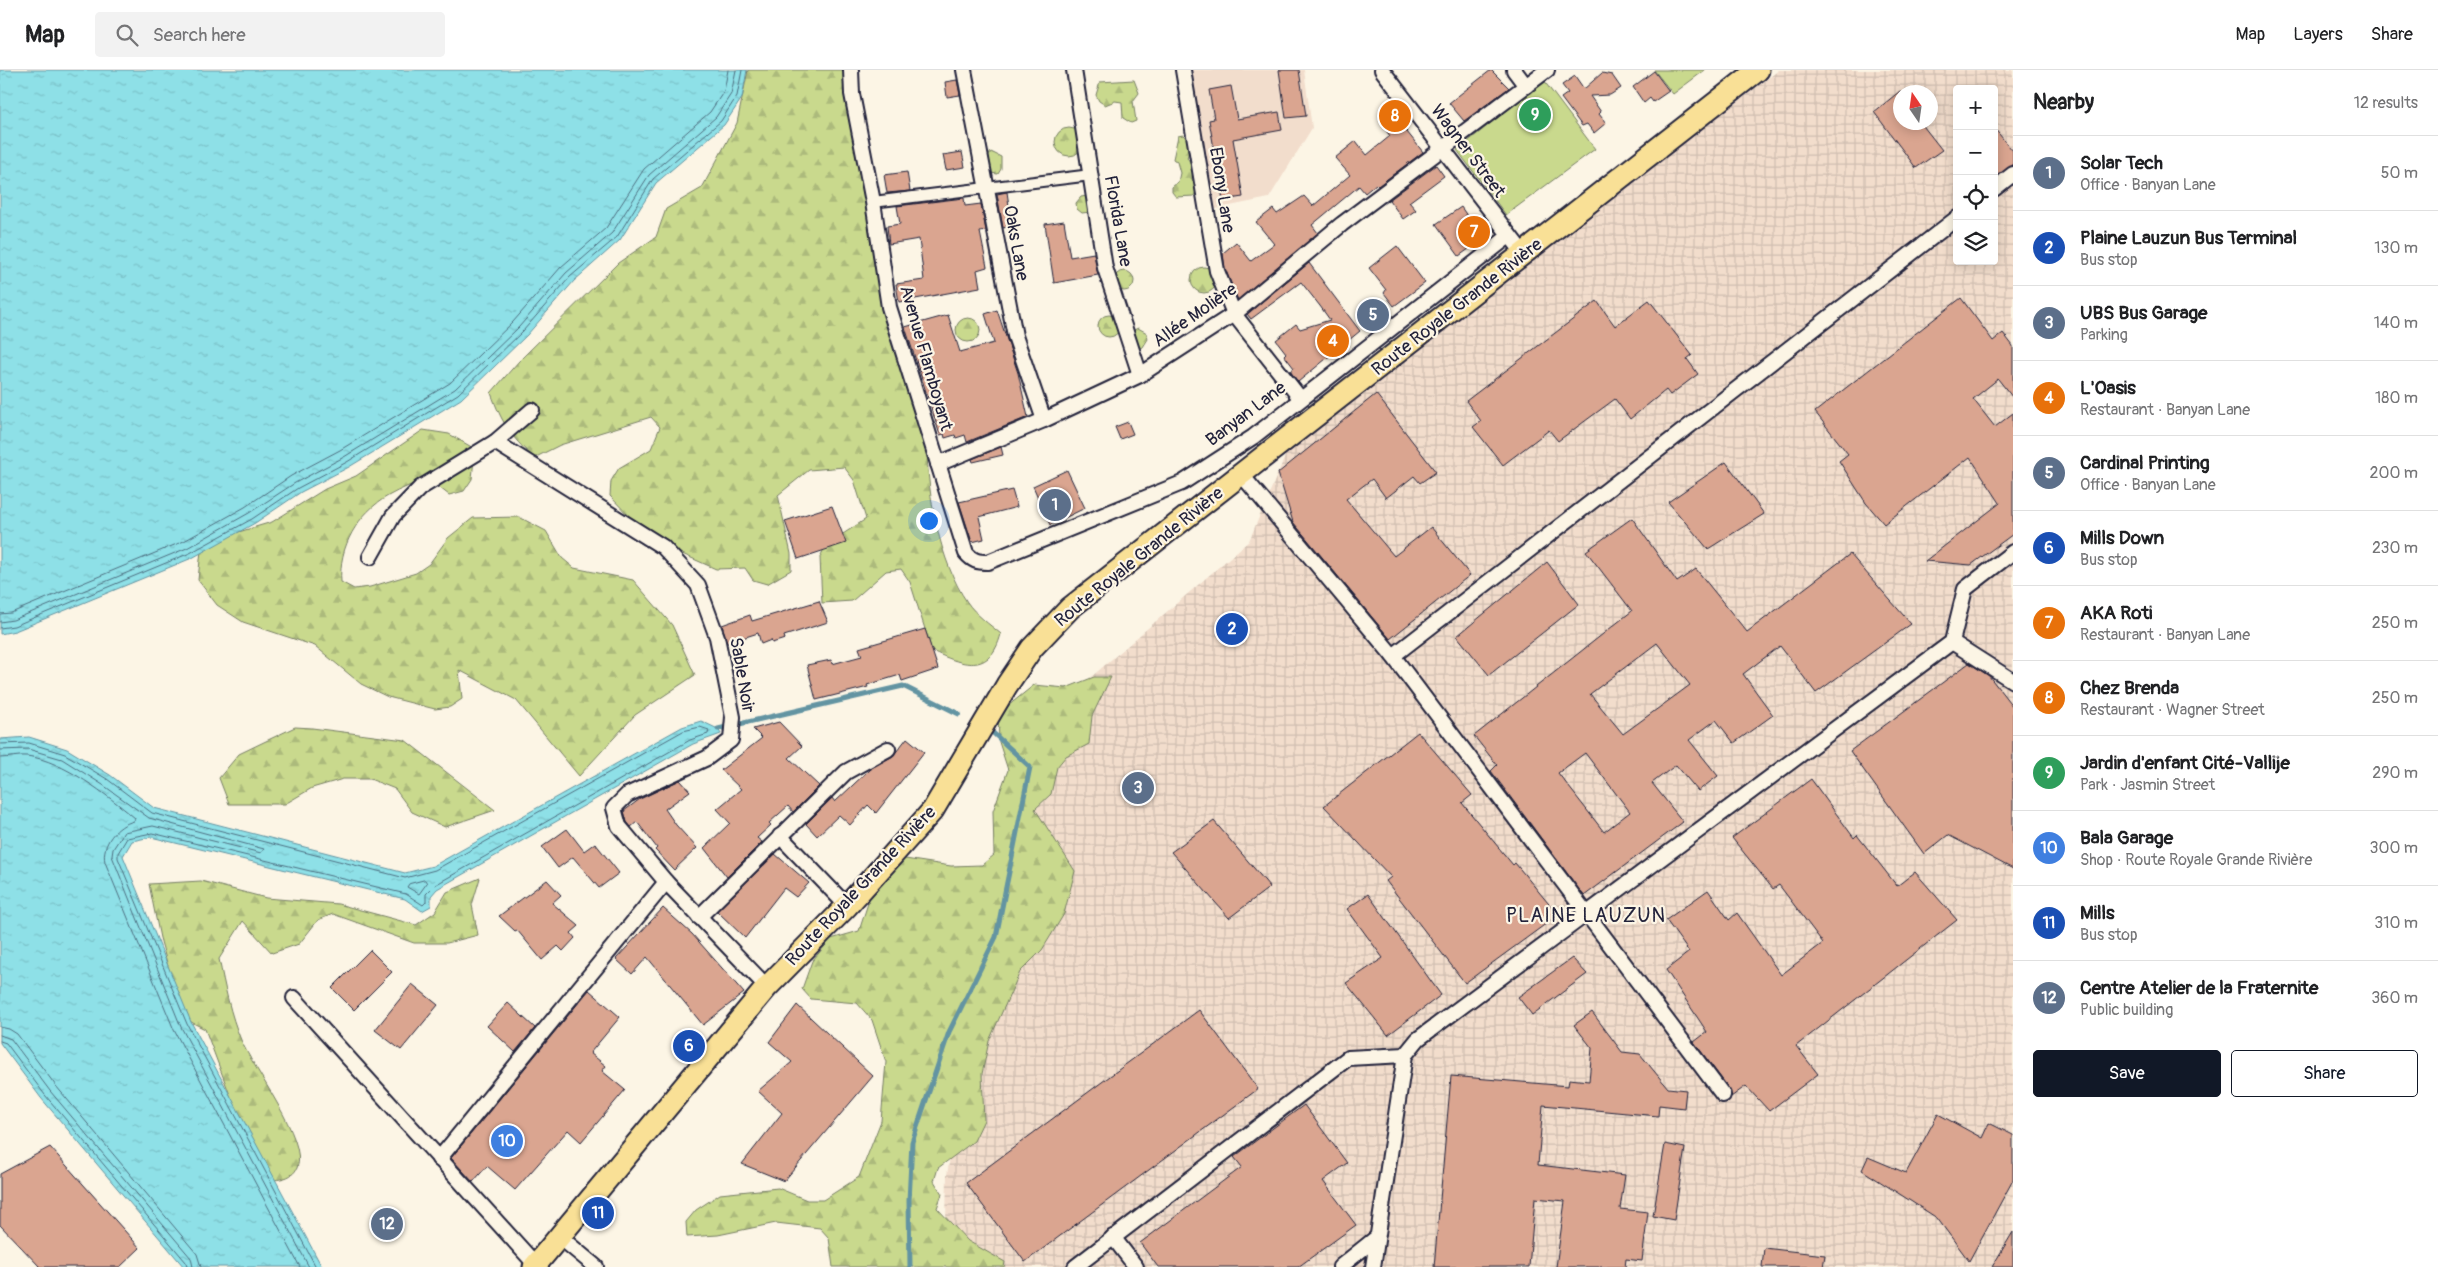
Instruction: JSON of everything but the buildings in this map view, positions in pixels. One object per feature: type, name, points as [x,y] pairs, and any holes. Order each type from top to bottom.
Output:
[{"type":"main road","name":"Route Royale Grande Rivière","points":[[535,1266],[766,987],[847,906],[934,810],[1007,685],[1032,648],[1070,608],[1758,70]]},
{"type":"street","name":"Avenue Flamboyant","points":[[851,70],[852,94],[873,202],[889,307],[966,553],[973,561]]},
{"type":"street","name":"Oaks Lane","points":[[964,70],[1015,336],[1044,420]]},
{"type":"street","name":"Florida Lane","points":[[1074,70],[1105,268],[1140,374]]},
{"type":"street","name":"Ebony Lane","points":[[1183,70],[1217,271],[1234,314],[1300,398]]},
{"type":"street","name":"Wagner Street","points":[[1382,70],[1524,254]]},
{"type":"street","points":[[1514,70],[1526,86]]},
{"type":"street","name":"Allée Molière","points":[[938,464],[1044,420],[1140,374],[1234,314],[1342,224],[1547,70]]},
{"type":"street","points":[[1998,185],[2013,174]]},
{"type":"street","points":[[873,202],[1091,175]]},
{"type":"street","points":[[1394,656],[1954,220]]},
{"type":"street","name":"Banyan Lane","points":[[973,561],[988,562],[1182,483],[1253,437],[1300,398],[1510,236]]},
{"type":"street","points":[[370,557],[393,516],[420,488],[495,442],[532,410]]},
{"type":"street","name":"Sable Noir","points":[[495,442],[663,547],[698,584],[717,637],[732,717],[731,740],[707,758],[627,795],[614,808],[619,826],[666,882],[766,987]]},
{"type":"street","points":[[1242,474],[1394,656],[1722,1095]]},
{"type":"street","points":[[1373,1267],[1405,1055],[1418,1040],[1952,642],[1965,588],[2013,552]]},
{"type":"street","points":[[1952,642],[2013,681]]},
{"type":"street","points":[[699,917],[846,772],[888,749]]},
{"type":"street","points":[[780,836],[847,906]]},
{"type":"street","points":[[439,1158],[666,882]]},
{"type":"street","points":[[294,998],[535,1266]]},
{"type":"street","points":[[1074,1267],[1348,1058],[1405,1055]]},
{"type":"street","points":[[560,1237],[596,1267]]},
{"type":"street","points":[[1113,1237],[1136,1267]]},
{"type":"street","points":[[1340,1267],[1376,1238]]},
{"type":"shaded area","points":[[1191,70],[1304,70],[1312,128],[1269,198],[1215,209]]},
{"type":"shaded area","points":[[1779,70],[2013,70],[2013,1267],[945,1267],[947,1175],[1018,740],[1249,541],[1292,440]]},
{"type":"green space","points":[[748,70],[848,70],[849,97],[927,447],[929,485],[942,548],[949,568],[967,602],[1001,634],[990,656],[982,662],[974,664],[964,663],[932,651],[910,582],[901,569],[886,571],[852,601],[822,603],[820,557],[826,545],[866,519],[854,480],[844,467],[809,470],[778,495],[791,554],[791,570],[767,584],[753,580],[745,568],[716,569],[653,541],[610,496],[611,481],[619,468],[651,449],[660,427],[651,417],[560,445],[534,458],[513,436],[495,404],[491,393],[519,361],[618,263],[656,237],[666,209],[702,188],[737,123]]},
{"type":"green space","points":[[1654,70],[1705,70],[1673,94]]},
{"type":"green space","points":[[1134,80],[1139,93],[1133,101],[1136,121],[1131,123],[1123,118],[1122,102],[1115,101],[1105,105],[1099,101],[1096,95],[1100,82]]},
{"type":"green space","points":[[1544,81],[1595,149],[1506,215],[1457,150]]},
{"type":"green space","points":[[1069,128],[1079,132],[1083,142],[1079,152],[1069,156],[1059,152],[1055,142],[1059,132]]},
{"type":"green space","points":[[1183,135],[1189,143],[1187,158],[1193,165],[1192,179],[1197,189],[1194,196],[1176,197],[1172,192],[1172,187],[1178,182],[1180,173],[1177,162],[1173,159],[1178,136]]},
{"type":"green space","points":[[991,152],[1001,157],[1001,169],[998,174],[990,173],[987,158]]},
{"type":"green space","points":[[1087,196],[1090,212],[1082,213],[1077,209],[1076,203],[1081,197]]},
{"type":"green space","points":[[1204,267],[1213,271],[1217,280],[1213,289],[1204,293],[1195,289],[1191,280],[1195,271]]},
{"type":"green space","points":[[1124,271],[1131,274],[1134,281],[1131,288],[1124,291],[1117,288],[1114,281],[1117,274]]},
{"type":"green space","points":[[1109,315],[1119,322],[1120,326],[1113,336],[1109,337],[1099,330],[1098,326],[1105,316]]},
{"type":"green space","points":[[968,318],[977,321],[980,330],[977,339],[968,342],[959,339],[956,330],[959,321]]},
{"type":"green space","points":[[1138,328],[1147,333],[1148,339],[1143,347],[1137,348],[1132,331]]},
{"type":"green space","points":[[423,430],[449,434],[475,449],[472,479],[464,491],[449,495],[427,478],[393,493],[377,503],[359,521],[352,532],[343,556],[341,582],[354,589],[370,587],[416,573],[429,564],[448,538],[473,518],[519,517],[546,531],[562,558],[574,568],[633,580],[672,625],[695,675],[635,715],[579,776],[516,700],[459,670],[462,699],[450,707],[435,709],[388,697],[361,684],[315,646],[243,622],[217,605],[198,580],[201,550],[212,540],[272,522],[325,489],[356,476]]},
{"type":"green space","points":[[1094,677],[1111,677],[1092,716],[1089,744],[1066,756],[1057,767],[1051,794],[1035,809],[1075,871],[1064,914],[1042,950],[1020,972],[989,1041],[982,1074],[984,1120],[974,1141],[938,1168],[934,1181],[942,1194],[937,1208],[968,1241],[1005,1262],[1004,1267],[833,1267],[829,1238],[820,1228],[776,1223],[718,1235],[687,1237],[686,1222],[696,1210],[720,1194],[778,1188],[807,1200],[823,1200],[859,1177],[881,1121],[886,1062],[872,1020],[857,1003],[811,999],[802,989],[812,961],[831,939],[859,931],[872,891],[890,868],[905,859],[951,866],[982,865],[994,855],[993,811],[1008,770],[999,742],[998,714],[1034,685],[1066,688]]},
{"type":"green space","points":[[295,727],[405,740],[495,810],[445,827],[412,812],[395,789],[370,779],[343,779],[312,788],[285,804],[229,804],[219,778],[239,754]]},
{"type":"green space","points":[[480,878],[472,905],[478,935],[447,943],[414,943],[333,914],[318,920],[299,944],[272,953],[243,921],[219,959],[231,1010],[241,1040],[278,1104],[295,1140],[298,1156],[297,1168],[290,1175],[274,1180],[233,1103],[205,1029],[191,1022],[180,1009],[160,938],[149,884],[201,881],[266,898],[338,904],[416,925],[435,912],[447,892]]},
{"type":"water","points":[[0,70],[747,70],[742,98],[724,125],[656,183],[620,240],[574,281],[527,335],[461,399],[349,467],[301,492],[255,523],[192,558],[15,631],[0,634]]},
{"type":"water","points":[[701,721],[718,729],[721,734],[693,744],[437,889],[431,896],[431,906],[422,911],[405,899],[151,837],[132,841],[123,856],[191,1022],[322,1267],[184,1267],[41,1098],[0,1043],[0,739],[29,737],[67,749],[110,775],[154,808],[405,873],[433,866],[682,727]]},
{"type":"waterway","points":[[718,729],[903,686],[959,714]]},
{"type":"waterway","points":[[910,1267],[909,1201],[912,1142],[949,1032],[996,937],[1030,767],[991,731]]},
{"type":"place","name":"Jardin d'enfant Cité-Vallije","points":[[1535,115]]},
{"type":"place","name":"Chez Brenda","points":[[1395,116]]},
{"type":"place","name":"AKA Roti","points":[[1474,232]]},
{"type":"place","name":"Cardinal Printing","points":[[1373,315]]},
{"type":"place","name":"L'Oasis","points":[[1333,341]]},
{"type":"place","name":"Solar Tech","points":[[1055,505]]},
{"type":"place","name":"Plaine Lauzun Bus Terminal","points":[[1232,629]]},
{"type":"place","name":"UBS Bus Garage","points":[[1138,788]]},
{"type":"place","name":"Mills Down","points":[[689,1046]]},
{"type":"place","name":"Bala Garage","points":[[507,1141]]},
{"type":"place","name":"Mills","points":[[598,1213]]},
{"type":"place","name":"Centre Atelier de la Fraternite","points":[[387,1224]]},
{"type":"district","name":"PLAINE LAUZUN","points":[[1586,915]]}]
